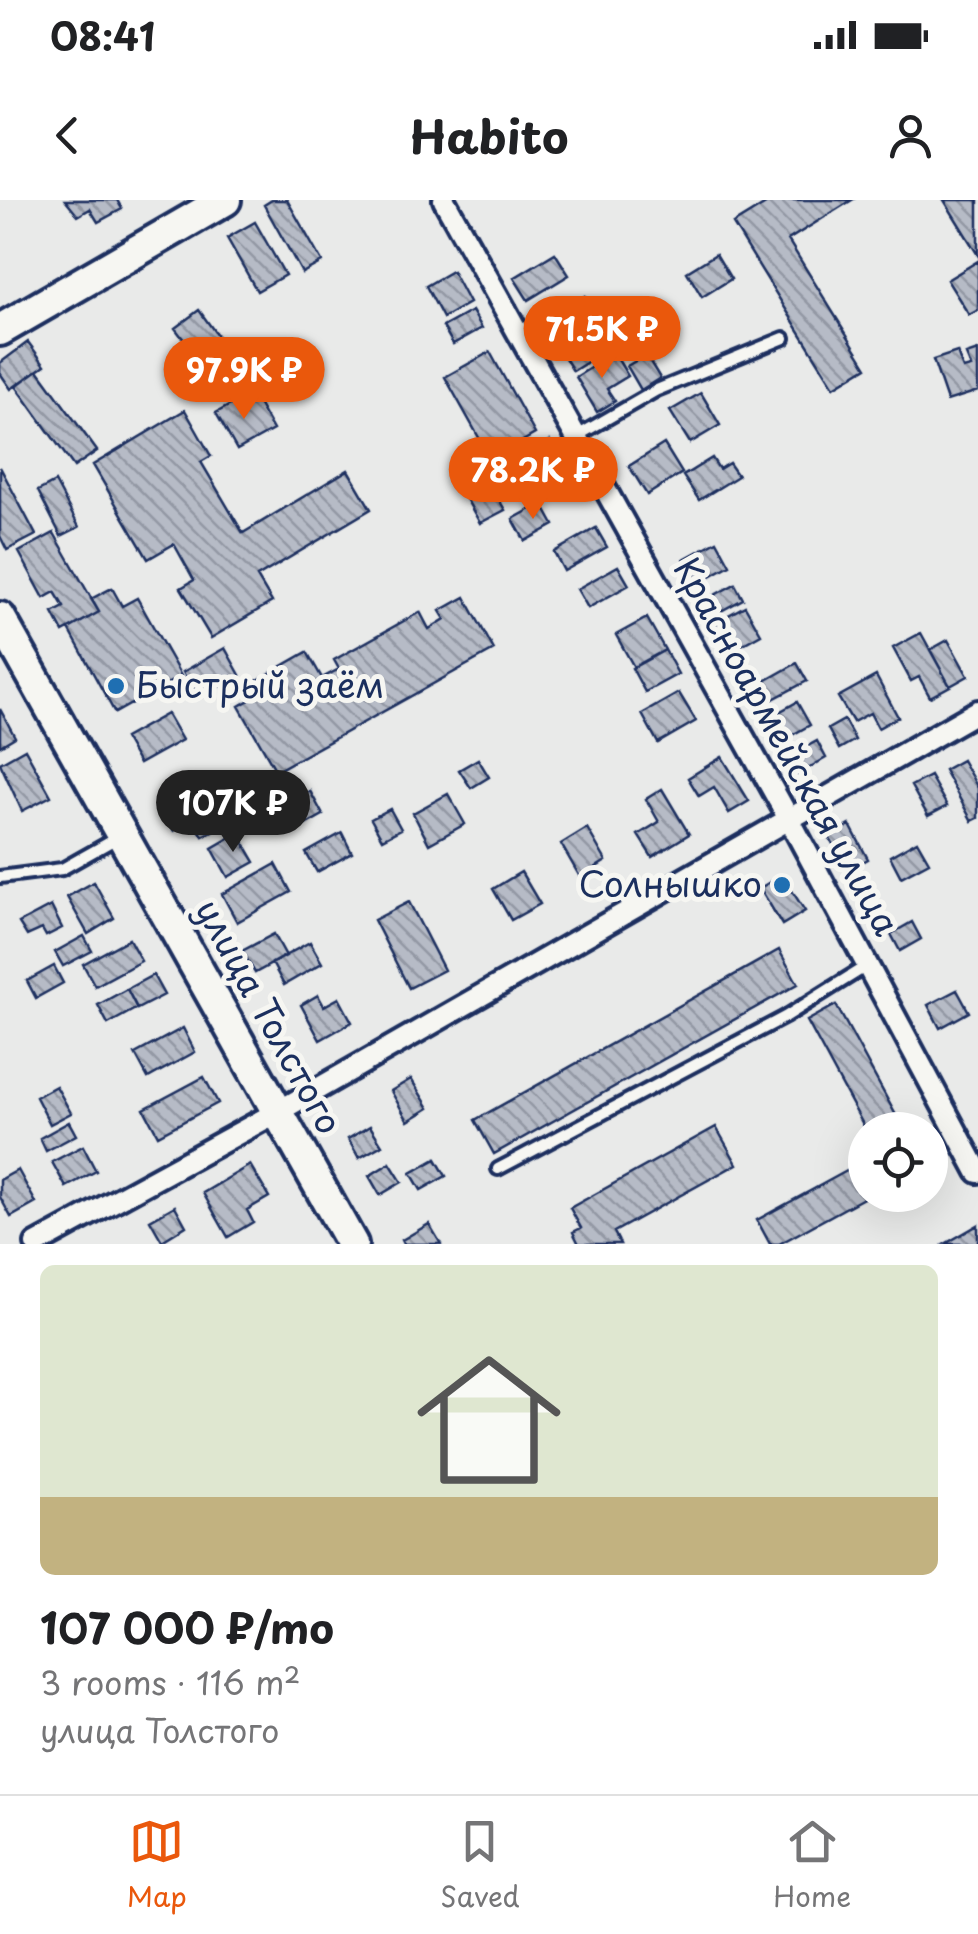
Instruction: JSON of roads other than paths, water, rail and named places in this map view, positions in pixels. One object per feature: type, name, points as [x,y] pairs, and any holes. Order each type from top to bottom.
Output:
[{"type":"street","points":[[0,330],[224,200]]},
{"type":"street","name":"Красноармейская улица","points":[[444,200],[788,817],[978,1172]]},
{"type":"street","name":"улица Толстого","points":[[0,618],[352,1244]]},
{"type":"street","points":[[36,1244],[279,1112],[978,711]]},
{"type":"lane","points":[[576,436],[657,390],[784,338]]},
{"type":"lane","points":[[0,877],[62,869],[122,834]]},
{"type":"lane","points":[[498,1170],[784,1017],[868,964]]},
{"type":"place","name":"Быстрый заём","points":[[116,686]]},
{"type":"place","name":"Солнышко","points":[[782,885]]}]
